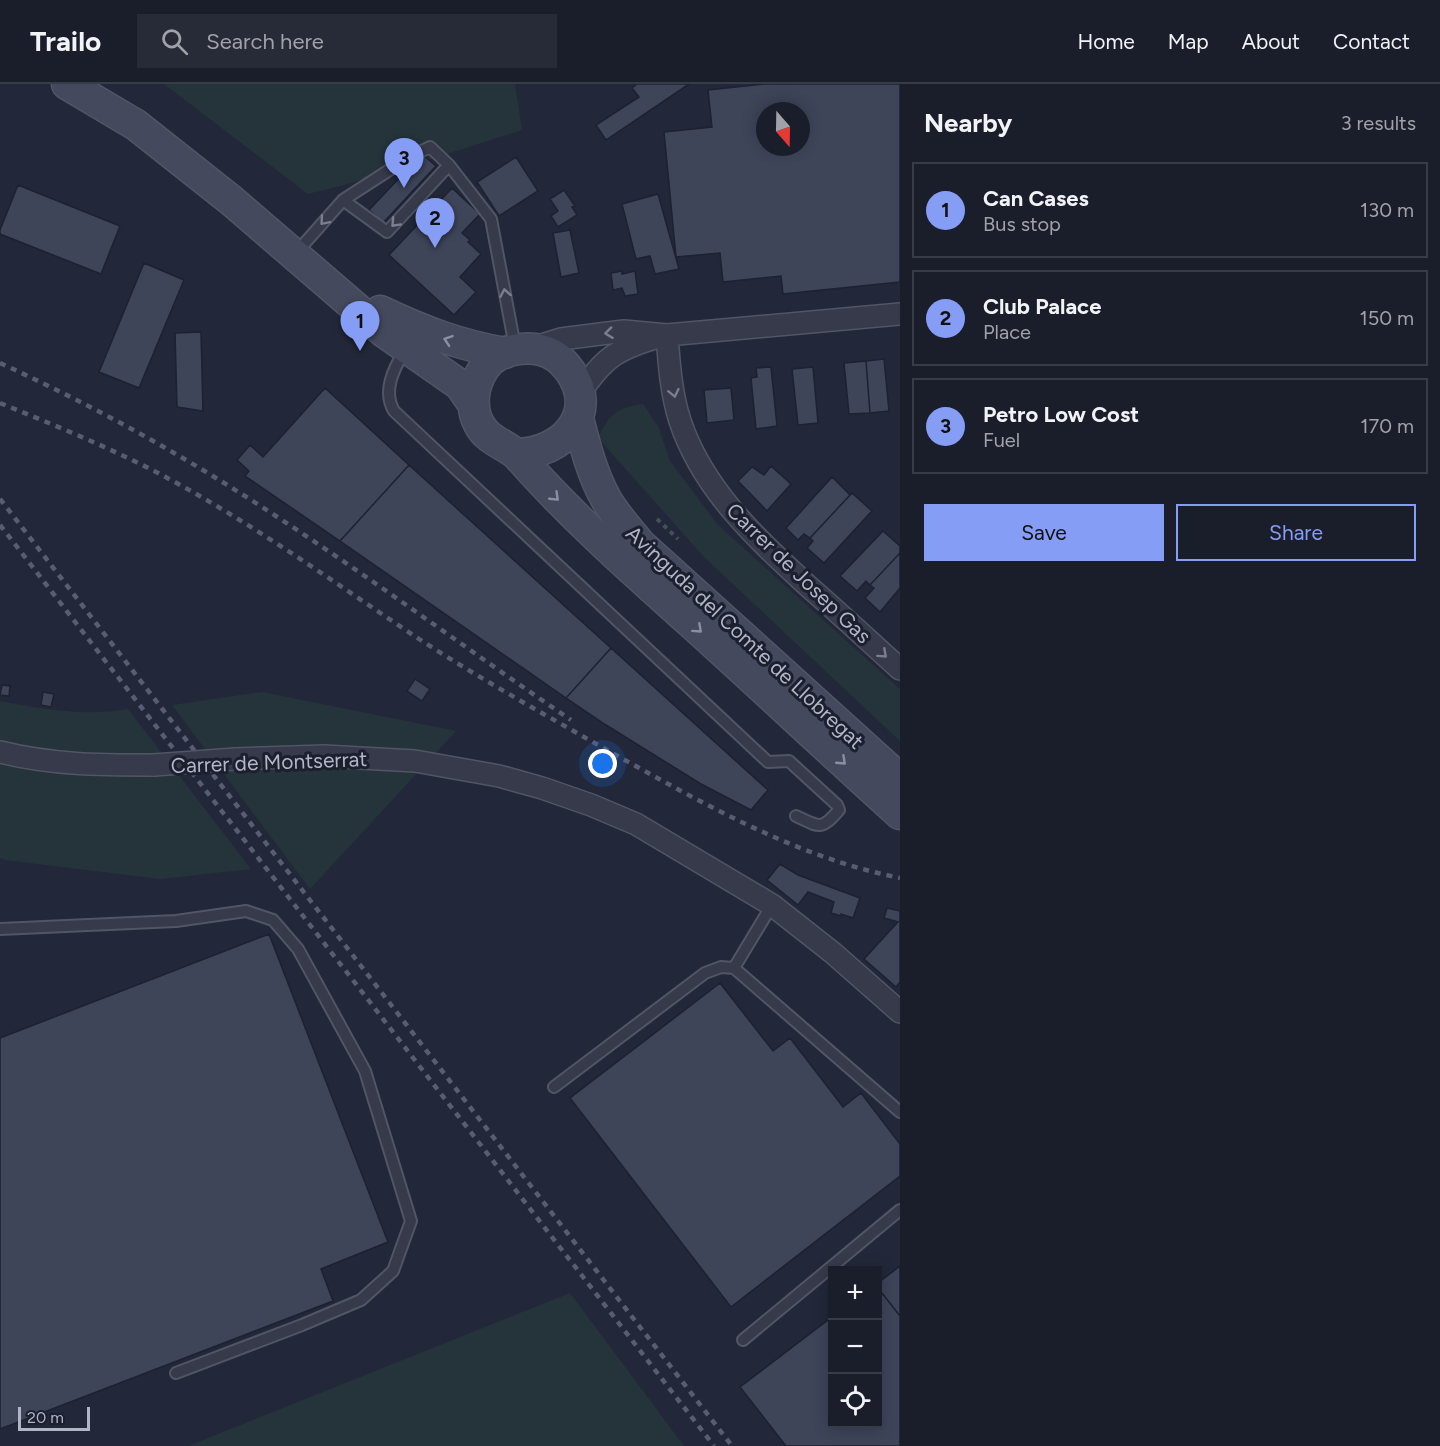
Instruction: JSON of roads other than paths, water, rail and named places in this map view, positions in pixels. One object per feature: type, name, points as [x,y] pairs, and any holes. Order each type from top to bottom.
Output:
[{"type":"main road","points":[[67,84],[136,125],[232,201],[384,332],[460,385],[474,405],[479,424],[488,435],[501,446],[516,454],[550,493],[603,543],[900,814]]},
{"type":"main road","points":[[333,288],[420,330],[459,343],[549,353],[565,364],[575,379],[579,406],[571,430],[560,442],[545,450],[516,454]]},
{"type":"main road","points":[[474,405],[477,381],[484,367],[495,356],[517,350]]},
{"type":"main road","name":"Avinguda del Comte de Llobregat","points":[[579,406],[593,471],[606,499],[640,544],[900,778]]},
{"type":"street","points":[[579,406],[595,371],[612,354],[634,344],[667,335],[900,314]]},
{"type":"street","points":[[517,350],[561,339],[624,331],[667,335]]},
{"type":"street","name":"Carrer de Josep Gas","points":[[667,335],[669,372],[680,420],[708,480],[732,511],[775,555],[900,669]]},
{"type":"street","name":"Carrer de Montserrat","points":[[0,752],[54,763],[89,765],[154,765],[324,756],[371,758],[415,761],[499,776],[542,788],[636,824],[772,905],[833,953],[900,1012]]},
{"type":"lane","points":[[295,254],[343,200],[411,156],[430,147],[450,165],[491,219],[517,350]]},
{"type":"lane","points":[[343,200],[387,232],[450,165]]},
{"type":"lane","points":[[407,347],[399,360],[387,391],[388,402],[394,411],[768,762],[789,761],[837,805],[839,810],[823,826],[818,827],[796,816]]},
{"type":"lane","points":[[734,968],[772,905]]},
{"type":"lane","points":[[0,929],[176,921],[246,911],[273,920],[298,949],[365,1071],[411,1221],[393,1271],[361,1300],[176,1373]]},
{"type":"lane","points":[[554,1087],[705,973],[721,967],[734,968],[900,1112]]},
{"type":"lane","points":[[743,1340],[900,1210]]},
{"type":"railway","points":[[0,363],[110,417],[216,478],[351,566],[571,720]]},
{"type":"railway","points":[[0,403],[110,449],[205,499],[267,537],[467,669],[683,792],[788,843],[862,869],[900,878]]},
{"type":"railway","points":[[0,499],[732,1446]]},
{"type":"railway","points":[[0,525],[714,1446]]},
{"type":"place","name":"Petro Low Cost","points":[[404,188]]},
{"type":"place","name":"Club Palace","points":[[435,248]]},
{"type":"place","name":"Can Cases","points":[[360,351]]}]
